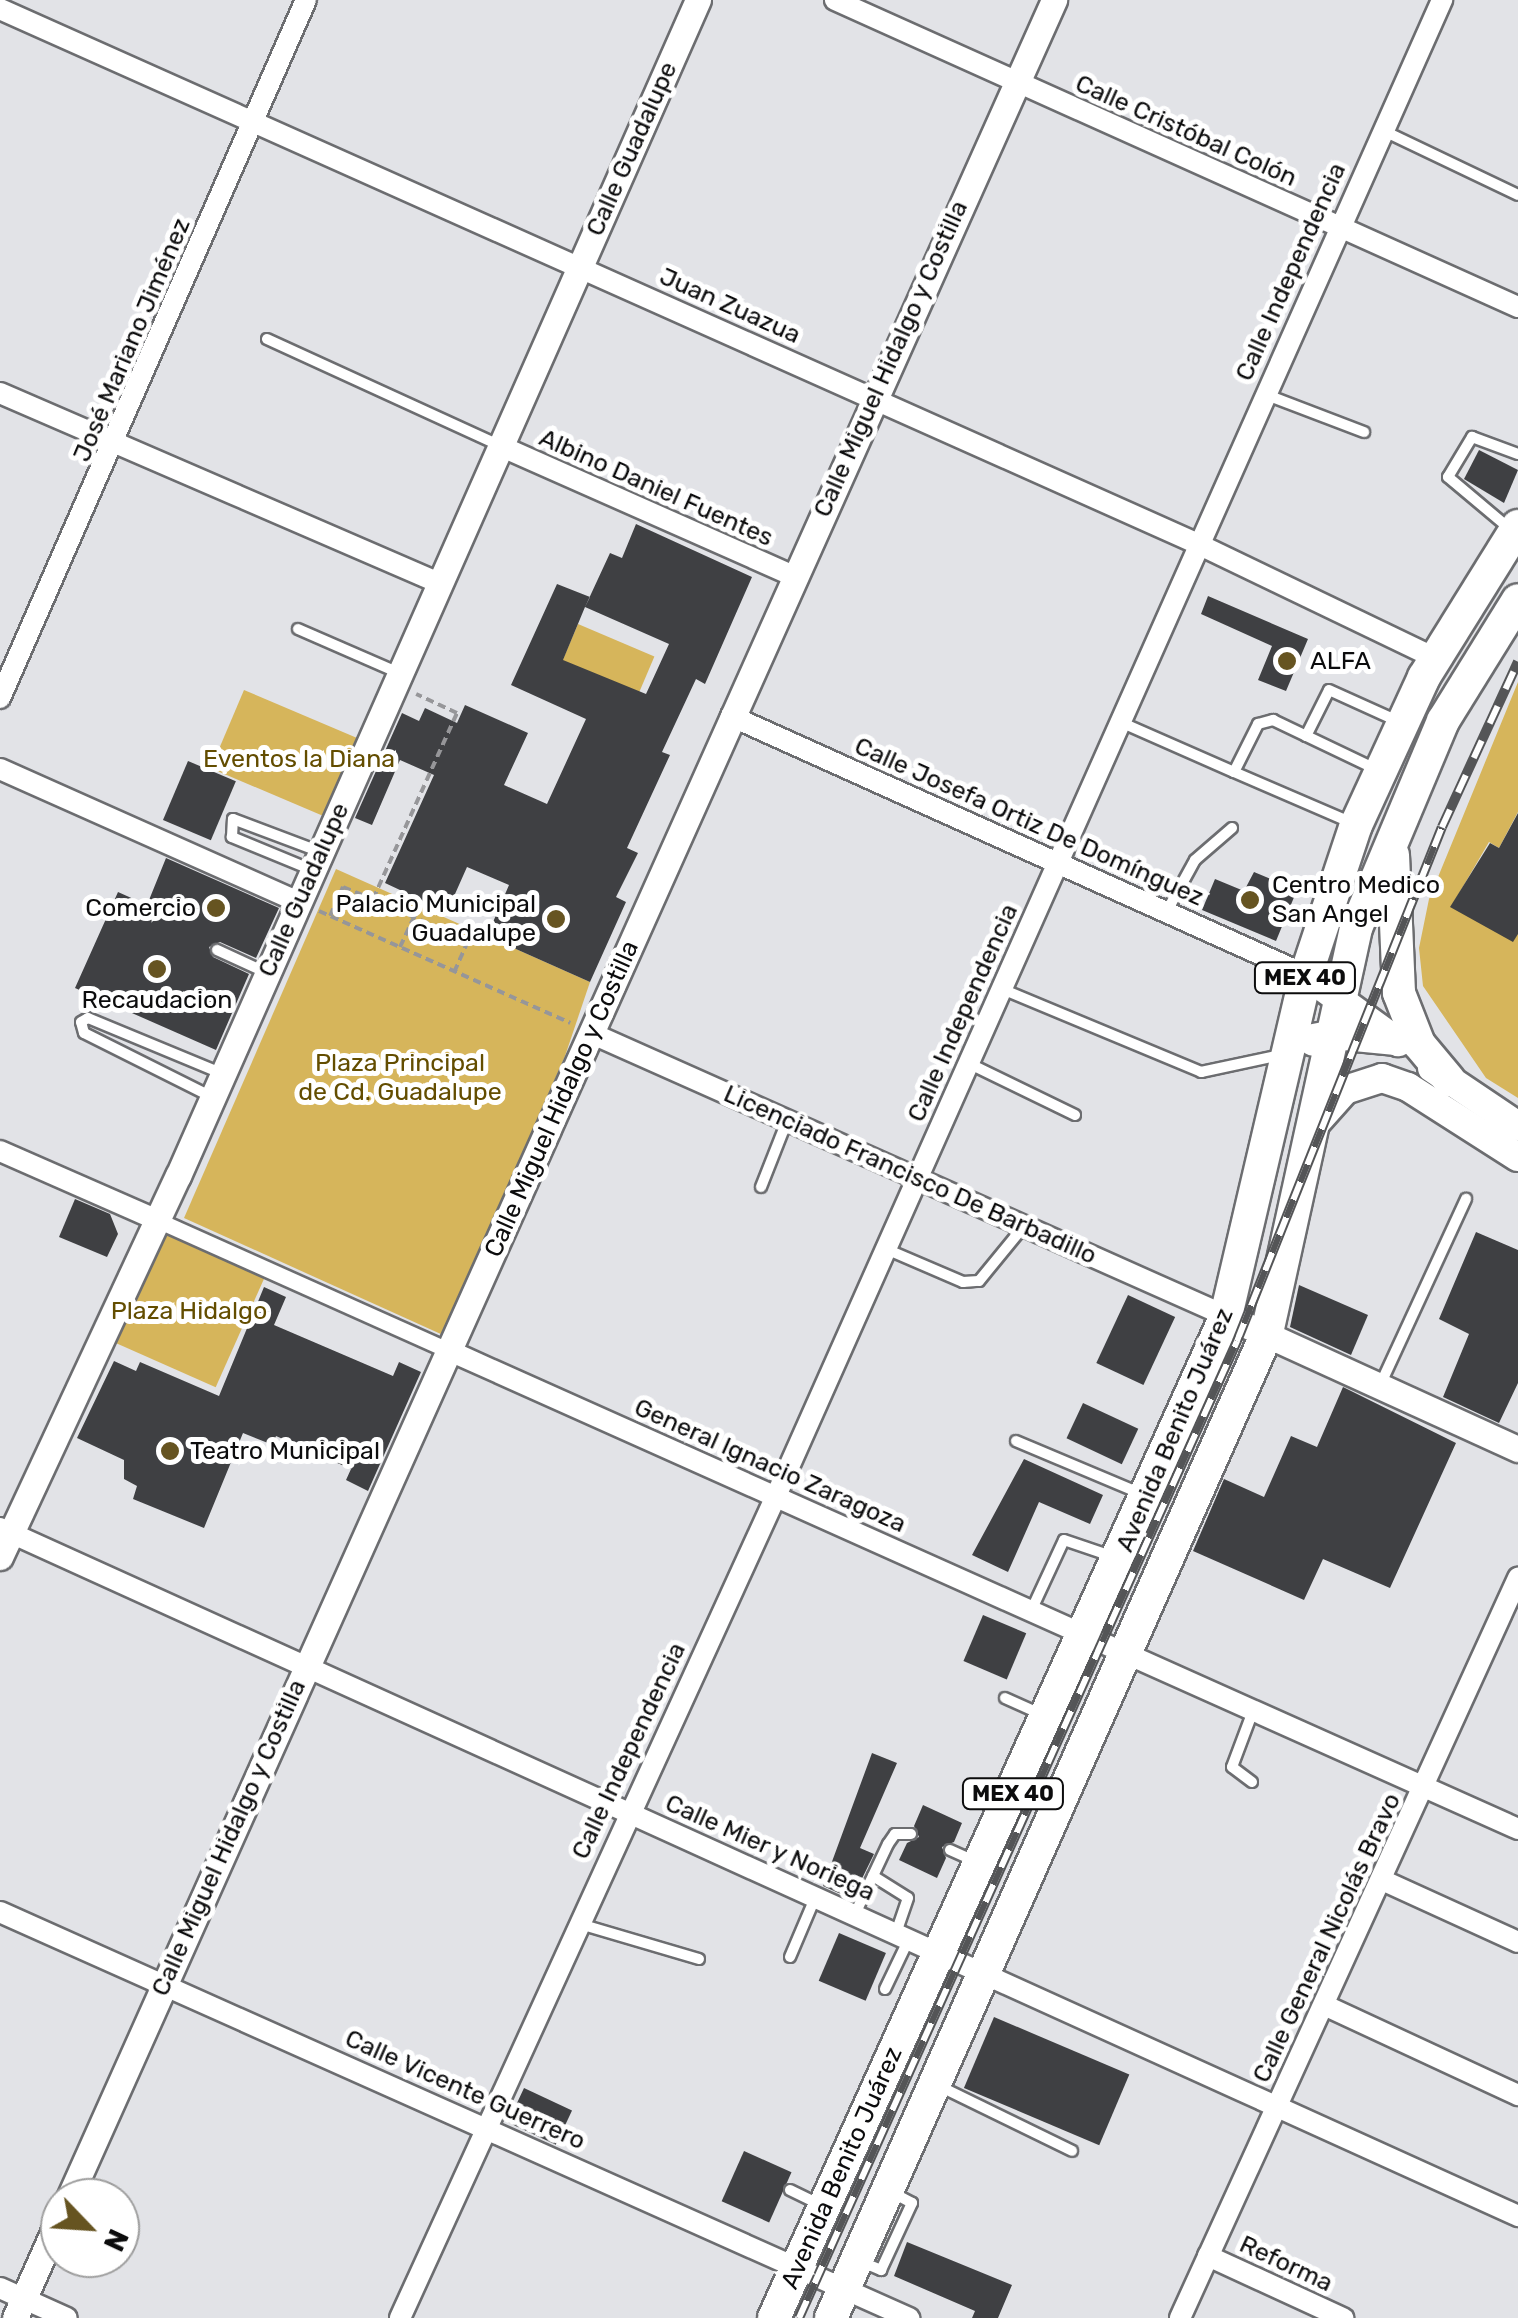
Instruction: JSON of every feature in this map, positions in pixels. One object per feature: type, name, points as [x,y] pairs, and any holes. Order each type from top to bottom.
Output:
[{"type":"main road","name":"Avenida Benito Juárez","points":[[774,2318],[1087,1636],[1226,1316],[1306,975],[1356,824],[1435,658],[1516,529]]},
{"type":"main road","name":"Avenida Benito Juárez","points":[[837,2304],[1128,1655],[1267,1334],[1356,928],[1394,834],[1465,682],[1518,600]]},
{"type":"main road","points":[[1394,834],[1399,994],[1420,1044],[1450,1080]]},
{"type":"main road","points":[[1306,975],[1518,1126]]},
{"type":"main road","points":[[1290,1053],[1333,1035],[1394,1039]]},
{"type":"main road","points":[[1312,1127],[1346,1090],[1382,1078],[1408,1087],[1518,1157]]},
{"type":"street","name":"José Mariano Jiménez","points":[[0,698],[114,446],[306,0]]},
{"type":"street","name":"Calle Guadalupe","points":[[0,1557],[6,1530],[218,1086],[436,582],[698,0]]},
{"type":"street","name":"Calle Cristóbal Colón","points":[[834,0],[1518,307]]},
{"type":"street","name":"Calle Miguel Hidalgo y Costilla","points":[[78,2178],[1054,0]]},
{"type":"street","name":"Calle Independencia","points":[[400,2318],[628,1811],[776,1496],[1196,543],[1442,0]]},
{"type":"street","name":"Juan Zuazua","points":[[0,10],[1196,543],[1435,658]]},
{"type":"street","points":[[0,393],[114,446],[436,582]]},
{"type":"street","name":"Albino Daniel Fuentes","points":[[498,446],[794,576]]},
{"type":"street","name":"Calle Josefa Ortiz De Domínguez","points":[[731,716],[1306,975]]},
{"type":"street","points":[[0,769],[300,903]]},
{"type":"street","name":"Licenciado Francisco De Barbadillo","points":[[593,1034],[1380,1383],[1518,1450]]},
{"type":"street","name":"General Ignacio Zaragoza","points":[[0,1151],[1518,1829]]},
{"type":"street","name":"Calle Mier y Noriega","points":[[6,1530],[1279,2104],[1518,2216]]},
{"type":"street","name":"Calle General Nicolás Bravo","points":[[1180,2318],[1518,1578]]},
{"type":"street","points":[[1382,1880],[1518,1942]]},
{"type":"street","name":"Calle Vicente Guerrero","points":[[0,1912],[488,2126],[797,2267],[837,2304],[909,2318]]},
{"type":"street","points":[[1324,2005],[1518,2095]]},
{"type":"street","points":[[40,2254],[13,2302],[67,2318]]},
{"type":"street","name":"Reforma","points":[[1208,2256],[1343,2318]]},
{"type":"lane","points":[[1383,130],[1518,195]]},
{"type":"lane","points":[[267,339],[498,446]]},
{"type":"lane","points":[[1263,394],[1364,432]]},
{"type":"lane","points":[[1516,529],[1448,477],[1472,437],[1518,454]]},
{"type":"lane","points":[[298,630],[398,672]]},
{"type":"lane","points":[[1435,658],[1465,682]]},
{"type":"lane","points":[[1306,736],[1328,690],[1401,723]]},
{"type":"lane","points":[[1234,772],[1264,720],[1379,770]]},
{"type":"lane","points":[[1118,721],[1356,824]]},
{"type":"lane","points":[[238,816],[318,861],[232,836],[229,829],[238,816]]},
{"type":"lane","points":[[1167,911],[1195,860],[1232,828]]},
{"type":"lane","points":[[218,950],[268,973]]},
{"type":"lane","points":[[1001,988],[1201,1072],[1290,1053]]},
{"type":"lane","points":[[88,1018],[218,1086],[84,1034],[81,1022],[88,1018]]},
{"type":"lane","points":[[968,1063],[1075,1115]]},
{"type":"lane","points":[[761,1188],[787,1120]]},
{"type":"lane","points":[[1380,1383],[1466,1199]]},
{"type":"lane","points":[[886,1249],[963,1282],[979,1281],[1024,1226]]},
{"type":"lane","points":[[1016,1441],[1148,1497]]},
{"type":"lane","points":[[1031,1610],[1064,1540],[1120,1559]]},
{"type":"lane","points":[[1005,1698],[1048,1718]]},
{"type":"lane","points":[[1252,1782],[1232,1767],[1253,1712]]},
{"type":"lane","points":[[855,1914],[895,1834],[910,1834]]},
{"type":"lane","points":[[950,1850],[981,1864]]},
{"type":"lane","points":[[873,1876],[908,1898],[902,1935],[885,1989]]},
{"type":"lane","points":[[790,1957],[816,1896]]},
{"type":"lane","points":[[578,1923],[700,1958]]},
{"type":"lane","points":[[935,2084],[1072,2152]]},
{"type":"lane","points":[[790,2190],[824,2206]]},
{"type":"path","points":[[373,899],[457,713],[416,694]]},
{"type":"path","points":[[330,916],[343,887],[468,941],[455,972]]},
{"type":"path","points":[[300,903],[593,1034]]},
{"type":"path","points":[[400,948],[414,917]]},
{"type":"green space","points":[[578,624],[654,656],[639,693],[562,661]]},
{"type":"green space","points":[[1518,682],[1518,812],[1499,848],[1489,842],[1451,907],[1518,934],[1518,1098],[1486,1078],[1423,986],[1419,948],[1429,899]]},
{"type":"green space","name":"Eventos la Diana","points":[[244,690],[362,740],[329,818],[211,768]]},
{"type":"green space","name":"Plaza Principal de Cd. Guadalupe","points":[[336,869],[590,982],[565,1056],[443,1335],[184,1218]]},
{"type":"green space","name":"Plaza Hidalgo","points":[[164,1233],[264,1278],[216,1387],[115,1343]]},
{"type":"building","points":[[1479,450],[1518,470],[1504,503],[1464,479]]},
{"type":"building","points":[[636,524],[752,577],[705,684],[696,679],[662,752],[670,755],[627,848],[638,853],[616,897],[626,902],[590,982],[487,936],[509,885],[467,867],[447,912],[385,883],[434,775],[400,760],[372,825],[355,818],[402,713],[419,721],[425,708],[457,723],[465,705],[528,733],[504,785],[547,804],[586,719],[511,685],[557,584],[590,597],[610,553],[622,558]],"holes":[[[585,607],[669,644],[646,694],[563,660]]]},
{"type":"building","name":"ALFA","points":[[1208,596],[1308,639],[1286,691],[1258,680],[1272,646],[1201,614]]},
{"type":"building","points":[[188,761],[236,781],[211,840],[163,820]]},
{"type":"building","points":[[1518,813],[1518,934],[1513,942],[1450,907],[1490,843],[1499,848]]},
{"type":"building","name":"Recaudacion","points":[[166,858],[279,908],[256,958],[220,942],[209,947],[213,957],[249,974],[216,1050],[75,988],[118,892],[147,905]]},
{"type":"building","name":"Centro Medico San Angel","points":[[1254,872],[1297,890],[1276,941],[1202,910],[1215,879],[1244,891]]},
{"type":"building","points":[[75,1199],[110,1214],[118,1234],[107,1257],[59,1237]]},
{"type":"building","points":[[1476,1232],[1518,1250],[1518,1383],[1499,1423],[1443,1397],[1469,1334],[1439,1319]]},
{"type":"building","points":[[1299,1285],[1368,1315],[1351,1355],[1290,1327]]},
{"type":"building","points":[[264,1287],[286,1297],[274,1325],[393,1376],[399,1362],[421,1372],[368,1491],[346,1480],[351,1469],[276,1436],[273,1445],[243,1433],[204,1528],[133,1499],[137,1486],[124,1479],[124,1460],[77,1438],[114,1361],[136,1371],[140,1362],[219,1396]]},
{"type":"building","points":[[1128,1295],[1175,1317],[1143,1385],[1096,1363]]},
{"type":"building","points":[[1343,1387],[1456,1443],[1390,1588],[1323,1559],[1304,1600],[1193,1551],[1224,1479],[1264,1497],[1291,1436],[1317,1447]]},
{"type":"building","points":[[1083,1403],[1138,1429],[1122,1464],[1067,1438]]},
{"type":"building","points":[[1024,1459],[1103,1495],[1090,1524],[1039,1502],[1008,1572],[972,1555]]},
{"type":"building","points":[[983,1615],[1026,1633],[1007,1679],[963,1661]]},
{"type":"building","points":[[872,1753],[897,1763],[860,1848],[874,1854],[852,1899],[823,1886]]},
{"type":"building","points":[[923,1805],[962,1823],[954,1842],[942,1847],[946,1858],[937,1878],[899,1860],[907,1843],[919,1837],[914,1826]]},
{"type":"building","points":[[839,1933],[886,1953],[866,2001],[819,1981]]},
{"type":"building","points":[[994,2017],[1129,2074],[1099,2145],[964,2088]]},
{"type":"building","points":[[524,2088],[572,2110],[556,2145],[508,2122]]},
{"type":"building","points":[[744,2151],[792,2172],[769,2222],[722,2201]]},
{"type":"building","points":[[907,2242],[1012,2285],[998,2318],[972,2318],[975,2311],[894,2276]]},
{"type":"railway","points":[[799,2318],[1237,1341],[1442,827],[1518,662]]},
{"type":"place","name":"ALFA","points":[[1287,661]]},
{"type":"place","name":"Centro Medico San Angel","points":[[1250,900]]},
{"type":"place","name":"Comercio","points":[[216,908]]},
{"type":"place","name":"Palacio Municipal Guadalupe","points":[[556,919]]},
{"type":"place","name":"Recaudacion","points":[[157,969]]},
{"type":"place","name":"Teatro Municipal","points":[[170,1451]]}]
